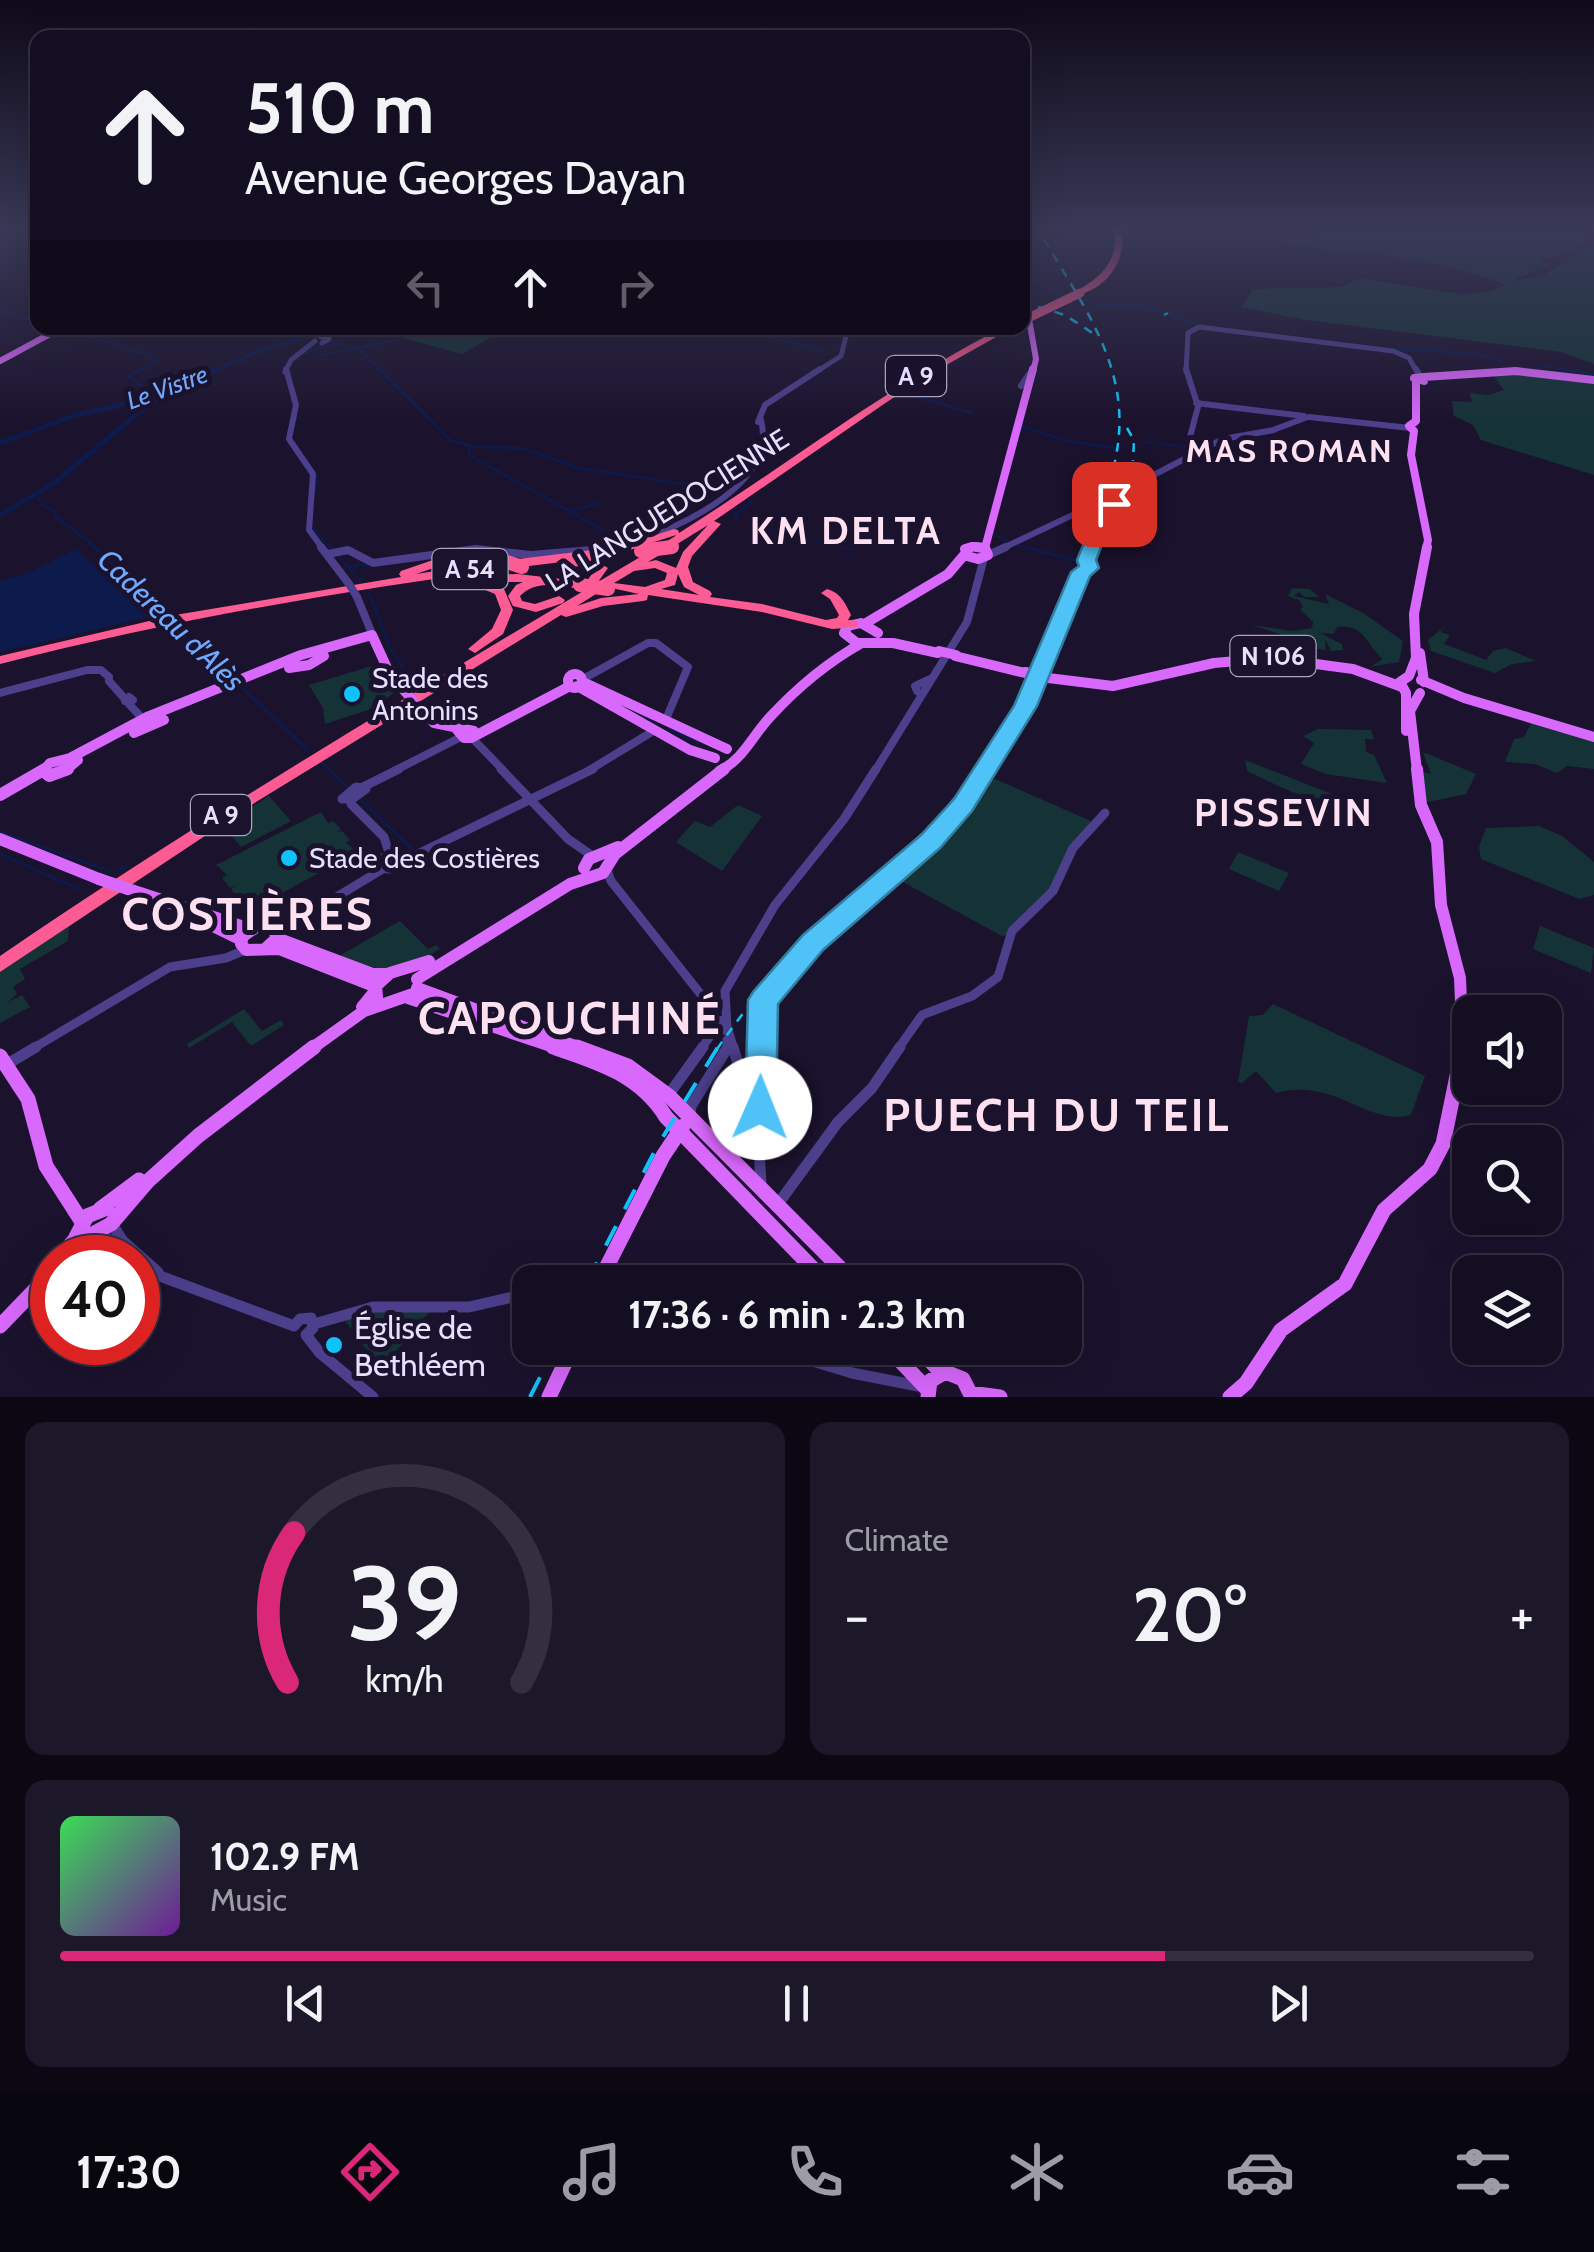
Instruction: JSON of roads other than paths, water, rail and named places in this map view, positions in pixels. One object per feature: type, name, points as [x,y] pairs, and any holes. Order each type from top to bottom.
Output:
[{"type":"highway","points":[[1030,316],[1075,294]]},
{"type":"highway","name":"LA LANGUEDOCIENNE","points":[[0,962],[455,666],[677,539],[893,390],[993,335]]},
{"type":"highway","name":"LA LANGUEDOCIENNE","points":[[0,962],[400,695],[667,546],[890,389],[993,335]]},
{"type":"highway","name":"A 54","points":[[174,622],[350,591],[667,546],[698,538],[764,482]]},
{"type":"highway","name":"A 54","points":[[0,661],[235,610],[486,566],[622,548],[663,537],[719,509]]},
{"type":"highway","points":[[715,524],[686,557],[682,574],[696,590],[850,634]]},
{"type":"highway","points":[[455,666],[585,583],[667,546]]},
{"type":"highway","points":[[235,610],[369,586],[454,556],[484,555],[585,583],[827,626],[845,615],[834,597],[826,594]]},
{"type":"highway","points":[[528,631],[641,566],[662,565],[674,574],[663,586],[632,589]]},
{"type":"highway","points":[[443,578],[486,584],[500,592],[507,604],[506,619],[498,631],[455,666]]},
{"type":"highway","points":[[443,578],[560,583]]},
{"type":"highway","points":[[560,600],[528,608],[514,596],[529,584],[585,583]]},
{"type":"highway","points":[[610,587],[737,604]]},
{"type":"highway","points":[[400,695],[567,612],[602,602],[673,598]]},
{"type":"main road","points":[[732,751],[850,634],[980,555],[1036,359],[1030,322]]},
{"type":"main road","points":[[732,751],[812,679],[872,637],[894,614],[980,555],[1029,374],[1033,347],[1030,331]]},
{"type":"main road","points":[[0,362],[49,335]]},
{"type":"main road","points":[[1437,842],[1429,833],[1417,803],[1416,770],[1404,717],[1404,683],[1416,658],[1414,614],[1428,540],[1410,455],[1416,387],[1420,377],[1516,371],[1594,380]]},
{"type":"main road","points":[[1413,427],[1416,467],[1432,530],[1417,614],[1423,685],[1410,712],[1422,805],[1437,842],[1440,925],[1462,995]]},
{"type":"main road","points":[[894,614],[883,629],[896,641]]},
{"type":"main road","points":[[850,634],[872,637]]},
{"type":"main road","points":[[850,634],[872,637]]},
{"type":"main road","name":"N 106","points":[[872,637],[938,652]]},
{"type":"main road","name":"N 106","points":[[872,637],[1040,676],[1112,686],[1214,663],[1272,658],[1353,669],[1404,683]]},
{"type":"main road","points":[[0,798],[46,774],[62,773],[67,763],[150,720],[366,640],[400,695],[414,702],[431,721],[468,735],[576,682],[732,751],[738,762],[719,762],[690,750],[576,682]]},
{"type":"main road","points":[[812,679],[857,648],[875,644],[910,646]]},
{"type":"main road","points":[[1404,683],[1423,685],[1594,738]]},
{"type":"main road","points":[[655,730],[668,720]]},
{"type":"main road","points":[[86,1235],[98,1209],[121,1197],[237,1097],[379,994],[412,984],[426,963],[596,866],[719,762]]},
{"type":"main road","points":[[0,843],[265,949],[287,951],[366,980],[379,994]]},
{"type":"main road","points":[[245,941],[275,932],[373,974],[388,974],[617,1060],[664,1102],[761,1217],[809,1265]]},
{"type":"main road","points":[[265,949],[275,932]]},
{"type":"main road","points":[[83,1235],[113,1222],[148,1181],[228,1112],[364,1011],[379,994],[388,974]]},
{"type":"main road","points":[[1233,1395],[1246,1383],[1281,1330],[1344,1284],[1388,1204],[1430,1169],[1443,1144],[1463,1051],[1460,988]]},
{"type":"main road","points":[[2,1062],[28,1099],[46,1166],[89,1231]]},
{"type":"main road","points":[[684,1127],[755,1174],[778,1205],[837,1265]]},
{"type":"main road","points":[[610,1265],[684,1127]]},
{"type":"main road","points":[[740,1193],[755,1174]]},
{"type":"main road","points":[[62,1192],[83,1207],[112,1211],[113,1222]]},
{"type":"main road","points":[[761,1217],[778,1205]]},
{"type":"main road","points":[[0,1316],[30,1285]]},
{"type":"main road","points":[[0,1326],[30,1295]]},
{"type":"main road","points":[[547,1397],[562,1365]]},
{"type":"main road","points":[[902,1365],[922,1388],[943,1370]]},
{"type":"main road","points":[[937,1365],[963,1379],[979,1396]]},
{"type":"street","points":[[1191,455],[1187,448],[1198,404],[1187,383],[1185,364],[1188,333],[1196,328],[1393,351],[1409,358],[1420,377]]},
{"type":"street","points":[[313,335],[317,338],[291,360],[285,372],[296,405],[289,440],[312,474],[308,524],[333,553],[367,618],[366,640]]},
{"type":"street","points":[[333,553],[348,550],[373,563],[476,549],[531,555],[579,552],[641,540],[678,525],[723,499],[764,449],[766,439],[758,423],[765,405],[841,356],[846,335]]},
{"type":"street","points":[[1020,386],[1029,374]]},
{"type":"street","points":[[1198,404],[1413,427]]},
{"type":"street","points":[[755,1174],[763,1000],[813,942],[930,841],[963,805],[1026,706],[1106,512],[1135,488],[1216,443],[1274,430],[1306,417]]},
{"type":"street","points":[[756,1113],[730,1055],[723,1005],[729,980],[774,905],[844,819],[966,622],[980,555],[1002,551],[1100,502],[1098,494],[1135,488]]},
{"type":"street","points":[[576,682],[648,643],[656,643],[688,667],[668,720]]},
{"type":"street","points":[[0,694],[97,671],[150,720]]},
{"type":"street","points":[[275,932],[386,862],[412,857],[624,754],[655,730]]},
{"type":"street","points":[[386,862],[380,840],[347,798],[468,735],[596,866],[710,1006],[716,1020],[725,1025]]},
{"type":"street","points":[[778,1205],[838,1122],[872,1088],[922,1015],[979,992],[1000,973],[1012,931],[1053,891],[1074,848],[1104,813]]},
{"type":"street","points":[[2,1062],[164,970],[185,962],[226,958],[245,941]]},
{"type":"street","points":[[664,1102],[711,1034],[725,1025]]},
{"type":"street","points":[[684,1127],[690,1108],[730,1055]]},
{"type":"street","points":[[113,1222],[122,1240],[162,1276],[304,1328],[320,1353],[373,1397]]},
{"type":"street","points":[[89,1231],[99,1235]]},
{"type":"street","points":[[304,1328],[373,1306],[469,1306],[512,1297]]},
{"type":"street","points":[[826,1365],[922,1388]]},
{"type":"water","points":[[75,549],[153,616],[0,652],[0,581],[31,572]]},
{"type":"waterway","points":[[1080,298],[1098,305],[1144,306],[1199,325]]},
{"type":"waterway","points":[[0,311],[30,320]]},
{"type":"waterway","points":[[76,335],[157,358],[154,364],[129,376],[156,397]]},
{"type":"waterway","name":"Le Vistre","points":[[212,372],[254,353],[311,335]]},
{"type":"waterway","points":[[304,353],[343,342],[339,335]]},
{"type":"waterway","points":[[765,335],[822,351]]},
{"type":"waterway","points":[[319,356],[395,340]]},
{"type":"waterway","points":[[358,348],[450,440],[475,447],[522,448],[579,468],[721,490]]},
{"type":"waterway","points":[[1395,349],[1467,353],[1500,360]]},
{"type":"waterway","points":[[1540,366],[1551,367]]},
{"type":"waterway","points":[[1555,368],[1594,374]]},
{"type":"waterway","name":"Le Vistre","points":[[0,443],[76,415],[159,396],[218,369]]},
{"type":"waterway","points":[[902,392],[972,413]]},
{"type":"waterway","points":[[296,396],[296,422]]},
{"type":"waterway","points":[[0,515],[54,483],[155,399]]},
{"type":"waterway","points":[[1019,426],[1068,441],[1115,448]]},
{"type":"waterway","points":[[1145,443],[1153,441]]},
{"type":"waterway","points":[[1161,443],[1181,447]]},
{"type":"waterway","points":[[470,448],[469,455],[603,530],[603,535]]},
{"type":"waterway","points":[[307,459],[317,477],[314,498]]},
{"type":"waterway","name":"Cadereau d'Alès","points":[[42,490],[36,494],[41,504],[55,511],[55,516],[87,540],[170,618]]},
{"type":"waterway","points":[[737,519],[735,515],[752,502],[748,499]]},
{"type":"waterway","points":[[573,510],[600,503]]},
{"type":"waterway","points":[[311,526],[332,550]]},
{"type":"waterway","points":[[766,529],[789,534]]},
{"type":"waterway","points":[[995,535],[1009,542]]},
{"type":"waterway","points":[[795,536],[809,539]]},
{"type":"waterway","points":[[815,541],[852,550]]},
{"type":"waterway","points":[[1017,545],[1081,562]]},
{"type":"waterway","points":[[338,555],[362,583]]},
{"type":"waterway","points":[[351,566],[368,565]]},
{"type":"waterway","points":[[369,593],[391,650],[415,685]]},
{"type":"waterway","name":"Cadereau d'Alès","points":[[175,624],[231,677]]},
{"type":"waterway","name":"Cadereau d'Alès","points":[[240,686],[308,750]]},
{"type":"waterway","points":[[426,699],[443,720]]},
{"type":"waterway","points":[[642,715],[655,721]]},
{"type":"waterway","points":[[669,729],[699,743]]},
{"type":"waterway","name":"Cadereau d'Alès","points":[[322,763],[348,788]]},
{"type":"waterway","name":"Cadereau d'Alès","points":[[358,797],[413,850]]},
{"type":"waterway","points":[[0,832],[110,871]]},
{"type":"waterway","points":[[0,854],[79,889]]},
{"type":"waterway","points":[[118,870],[126,867]]},
{"type":"railway","points":[[717,1049],[792,956],[947,807],[988,752],[1021,693],[1102,504],[1119,438],[1112,370],[1077,294]]},
{"type":"railway","points":[[1030,304],[1065,315],[1094,334]]},
{"type":"railway","points":[[1164,315],[1168,313]]},
{"type":"railway","points":[[1127,428],[1134,440],[1133,461]]},
{"type":"railway","points":[[596,1265],[658,1145],[718,1047]]},
{"type":"railway","points":[[530,1397],[546,1365]]},
{"type":"place","name":"Stade des Antonins","points":[[352,694]]},
{"type":"place","name":"Stade des Costières","points":[[289,858]]},
{"type":"place","name":"Église de Bethléem","points":[[334,1345]]},
{"type":"district","name":"MAS ROMAN","points":[[1290,450]]},
{"type":"district","name":"KM DELTA","points":[[846,530]]},
{"type":"district","name":"PISSEVIN","points":[[1284,812]]},
{"type":"district","name":"COSTIÈRES","points":[[248,914]]},
{"type":"district","name":"CAPOUCHINÉ","points":[[570,1018]]},
{"type":"district","name":"PUECH DU TEIL","points":[[1057,1115]]}]
